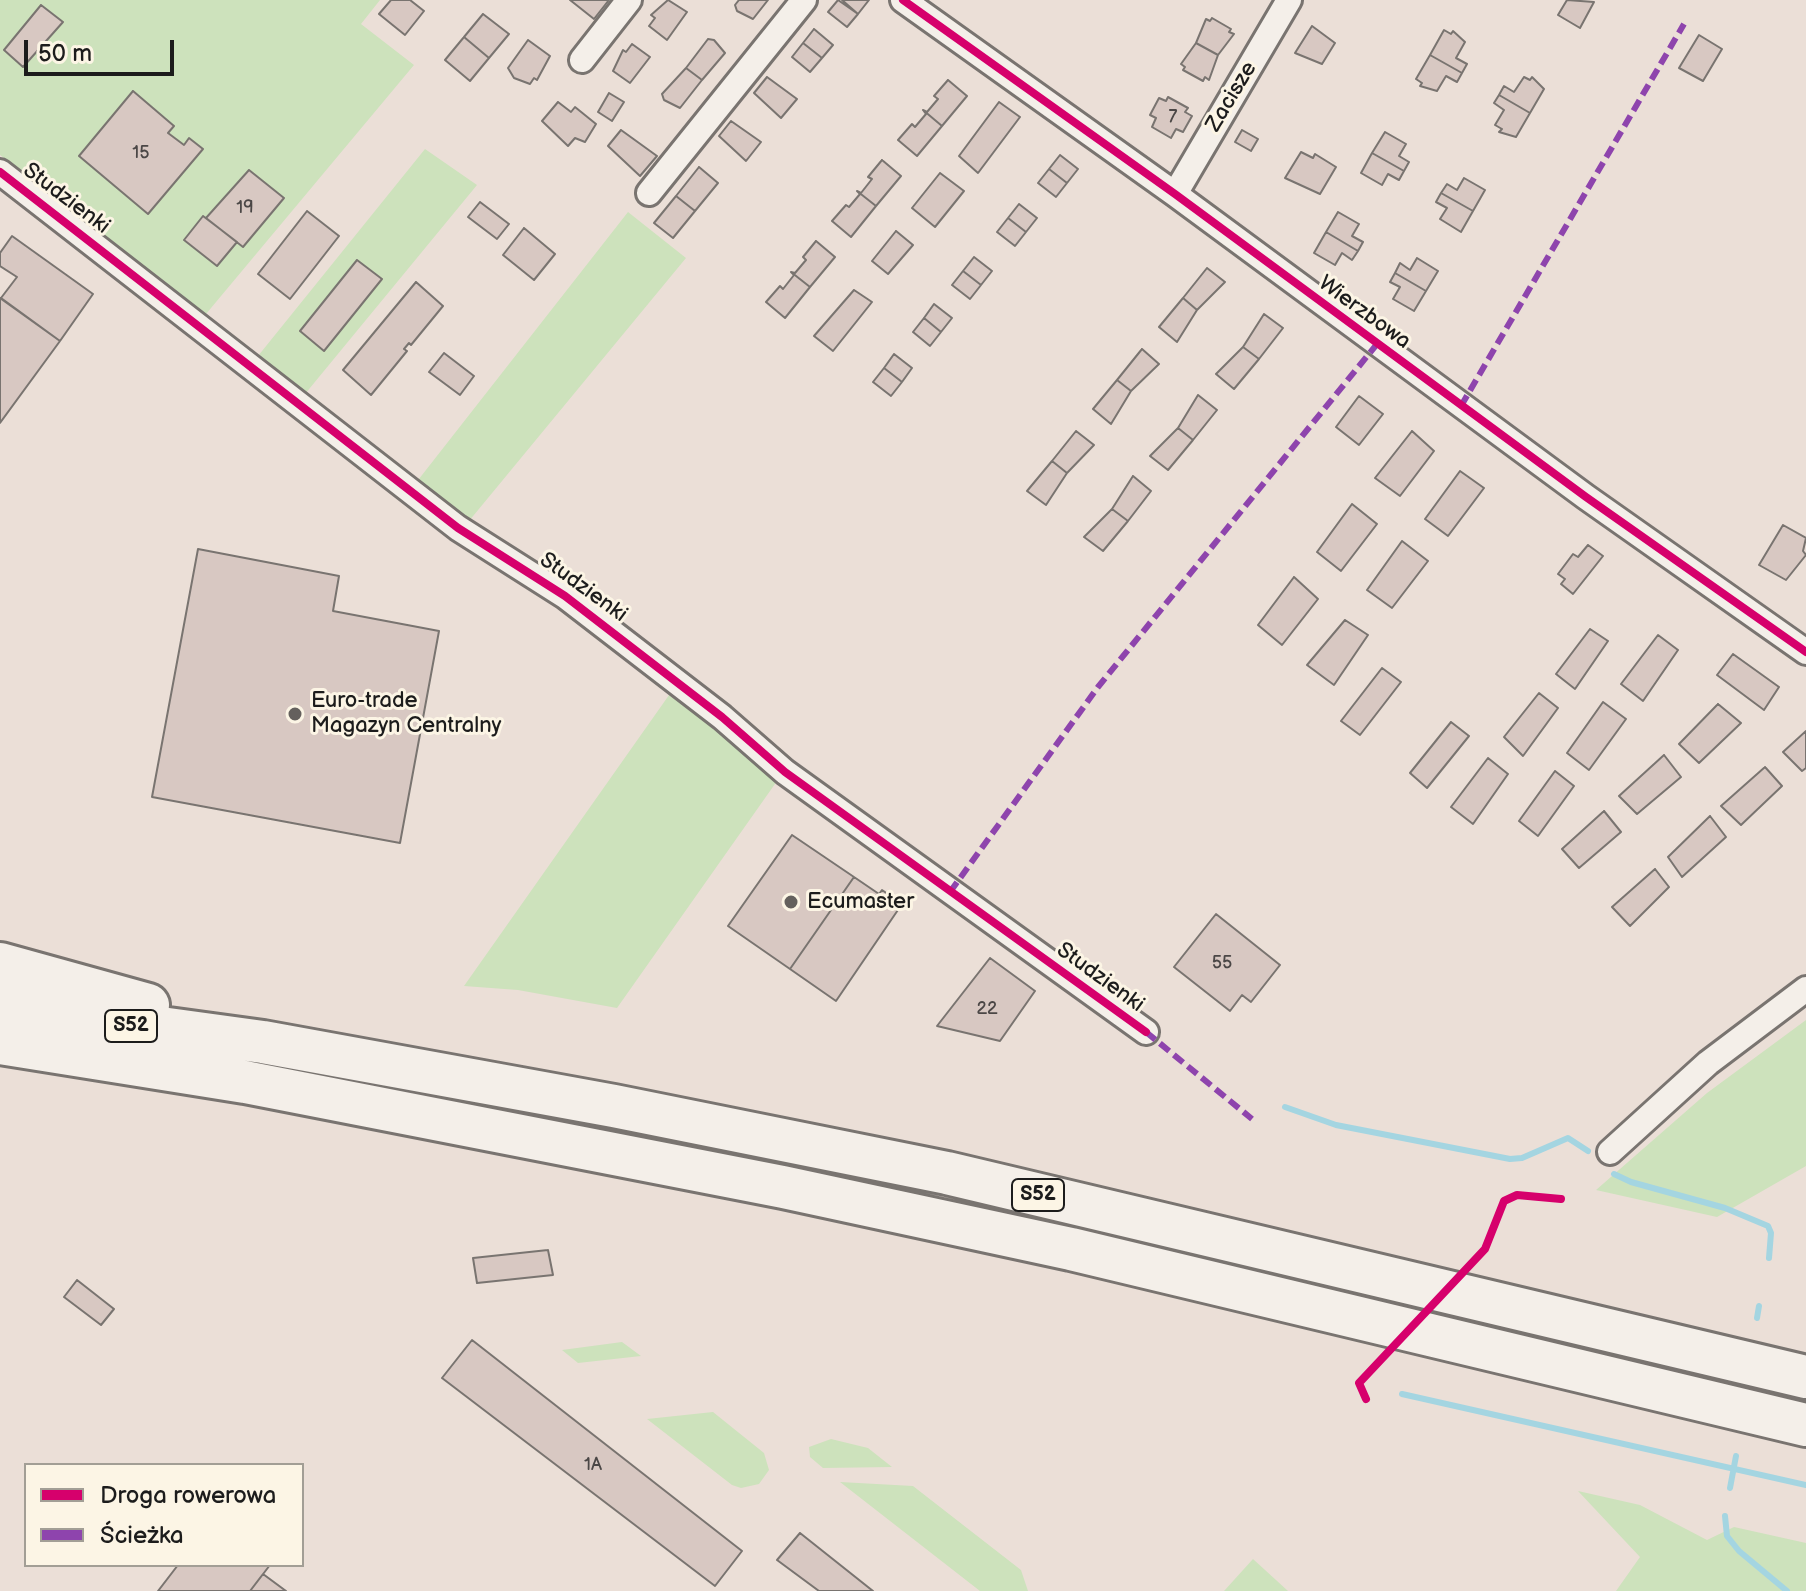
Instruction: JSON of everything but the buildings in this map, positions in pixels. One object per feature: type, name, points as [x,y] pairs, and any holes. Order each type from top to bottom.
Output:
[{"type":"highway","points":[[0,964],[263,1042]]},
{"type":"highway","name":"S52","points":[[0,1006],[263,1042],[614,1106],[947,1173],[1806,1377]]},
{"type":"highway","name":"S52","points":[[0,1043],[245,1082],[607,1151],[1056,1246],[1806,1425]]},
{"type":"highway","points":[[0,1068],[245,1082]]},
{"type":"street","points":[[582,60],[629,0]]},
{"type":"street","points":[[649,193],[804,0]]},
{"type":"street","name":"Wierzbowa","points":[[903,0],[1175,194],[1471,414],[1806,652]]},
{"type":"street","name":"Zacisze","points":[[1175,194],[1289,0]]},
{"type":"street","name":"Studzienki","points":[[0,172],[458,528],[565,596],[722,717],[785,772],[1146,1032]]},
{"type":"street","points":[[1610,1152],[1708,1063],[1806,989]]},
{"type":"green space","points":[[0,0],[380,0],[361,24],[414,65],[206,314],[0,155]]},
{"type":"green space","points":[[425,149],[477,185],[305,394],[258,356]]},
{"type":"green space","points":[[628,212],[686,258],[469,521],[415,484]]},
{"type":"green space","points":[[674,688],[782,774],[617,1008],[518,990],[464,986]]},
{"type":"green space","points":[[1806,1020],[1806,1166],[1717,1217],[1596,1190],[1707,1093]]},
{"type":"green space","points":[[622,1342],[641,1356],[578,1363],[562,1350]]},
{"type":"green space","points":[[713,1412],[764,1453],[769,1470],[759,1484],[741,1488],[732,1485],[647,1419]]},
{"type":"green space","points":[[831,1439],[868,1448],[892,1467],[823,1468],[810,1457],[809,1447]]},
{"type":"green space","points":[[840,1482],[913,1486],[1021,1570],[1028,1591],[980,1591]]},
{"type":"green space","points":[[1578,1491],[1640,1505],[1707,1540],[1734,1527],[1806,1543],[1806,1591],[1616,1591],[1640,1557]]},
{"type":"green space","points":[[1253,1559],[1288,1591],[1224,1591]]},
{"type":"waterway","points":[[1285,1107],[1336,1125],[1510,1159],[1522,1158],[1568,1138],[1588,1151]]},
{"type":"waterway","points":[[1614,1174],[1631,1182],[1725,1208],[1768,1226],[1771,1233],[1769,1258]]},
{"type":"waterway","points":[[1757,1318],[1759,1306]]},
{"type":"waterway","points":[[1402,1394],[1806,1485]]},
{"type":"waterway","points":[[1730,1488],[1736,1456]]},
{"type":"waterway","points":[[1725,1516],[1727,1536],[1739,1551],[1787,1591]]},
{"type":"marked path","points":[[1461,406],[1684,24]]},
{"type":"marked path","points":[[950,892],[1098,687],[1377,344]]},
{"type":"marked path","points":[[1146,1032],[1252,1119]]},
{"type":"cycle path","points":[[903,0],[1175,194],[1586,497],[1806,652]]},
{"type":"cycle path","points":[[0,172],[458,528],[565,596],[722,717],[785,772],[1146,1032]]},
{"type":"cycle path","points":[[1366,1399],[1359,1383],[1485,1249],[1504,1201],[1517,1195],[1561,1199]]},
{"type":"place","name":"Euro-trade Magazyn Centralny","points":[[295,714]]},
{"type":"place","name":"Ecumaster","points":[[791,902]]}]
